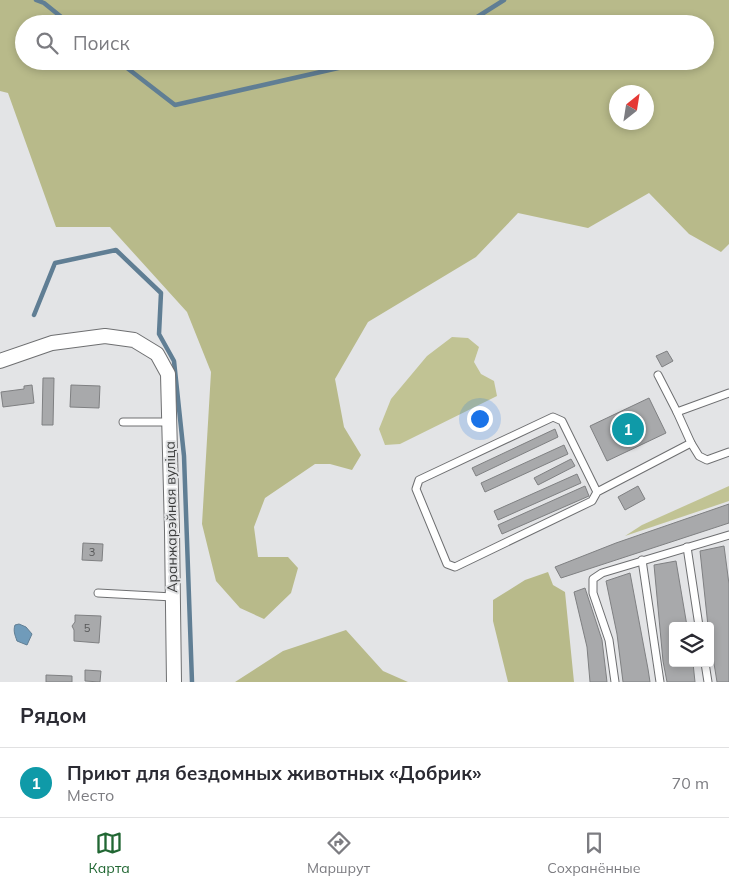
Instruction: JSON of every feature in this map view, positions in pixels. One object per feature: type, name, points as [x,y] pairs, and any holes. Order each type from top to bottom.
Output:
[{"type":"street","name":"Аранжарэйная вуліца","points":[[0,361],[52,343],[106,336],[134,340],[157,354],[168,374],[174,682]]},
{"type":"lane","points":[[658,375],[677,412],[690,444],[699,456],[707,460],[729,452]]},
{"type":"lane","points":[[677,412],[729,393]]},
{"type":"lane","points":[[597,492],[562,421],[553,417],[419,480],[416,489],[447,564],[455,567],[592,501],[597,492],[690,444]]},
{"type":"lane","points":[[124,422],[169,422]]},
{"type":"lane","points":[[615,682],[609,640],[594,594],[593,579],[602,572],[729,535]]},
{"type":"lane","points":[[687,547],[698,622]]},
{"type":"lane","points":[[642,560],[660,682]]},
{"type":"lane","points":[[98,593],[173,597]]},
{"type":"lane","points":[[706,667],[708,682]]},
{"type":"green space","points":[[0,0],[729,0],[729,244],[721,252],[689,234],[649,193],[588,228],[518,213],[476,257],[368,322],[335,379],[344,427],[361,455],[352,470],[330,464],[315,464],[265,498],[254,527],[258,557],[288,557],[298,568],[291,593],[264,619],[240,608],[216,581],[202,524],[211,372],[187,312],[110,227],[56,227],[8,93],[0,91]]},
{"type":"green space","points":[[452,337],[468,338],[479,347],[474,362],[481,374],[494,381],[497,396],[400,444],[385,445],[379,429],[391,399],[427,356]]},
{"type":"green space","points":[[729,486],[729,501],[625,536],[642,525]]},
{"type":"green space","points":[[548,572],[553,585],[565,592],[574,682],[508,682],[493,621],[493,600],[525,580]]},
{"type":"green space","points":[[346,630],[383,671],[408,682],[235,682],[283,651]]},
{"type":"water","points":[[19,624],[26,627],[32,634],[27,645],[17,641],[14,629],[15,625]]},
{"type":"building","points":[[667,351],[673,361],[662,367],[656,356]]},
{"type":"building","points":[[43,378],[54,378],[53,425],[42,425]]},
{"type":"building","points":[[32,385],[34,403],[3,407],[1,392],[24,389],[24,386]]},
{"type":"building","points":[[71,385],[100,386],[99,408],[70,407]]},
{"type":"building","points":[[649,398],[666,433],[607,461],[590,426]]},
{"type":"building","points":[[555,429],[558,437],[476,476],[472,468]]},
{"type":"building","points":[[564,445],[568,454],[485,492],[481,483]]},
{"type":"building","points":[[571,459],[575,466],[538,485],[534,478]]},
{"type":"building","points":[[577,474],[581,483],[498,520],[494,511]]},
{"type":"building","points":[[585,486],[589,496],[502,534],[498,525]]},
{"type":"building","points":[[638,486],[645,499],[625,510],[618,497]]},
{"type":"building","points":[[729,504],[729,523],[561,578],[555,567],[616,543]]},
{"type":"building","points":[[83,543],[103,544],[102,561],[82,560]]},
{"type":"building","points":[[724,546],[729,584],[729,682],[717,682],[714,664],[714,622],[708,622],[700,551]]},
{"type":"building","points":[[676,561],[686,622],[669,622],[669,667],[693,667],[695,682],[667,682],[663,661],[654,565]]},
{"type":"building","points":[[630,573],[650,682],[623,682],[617,634],[606,581]]},
{"type":"building","points":[[585,588],[602,640],[607,682],[590,682],[587,647],[574,592]]},
{"type":"building","points":[[75,615],[101,616],[99,643],[74,641],[72,626],[75,622]]},
{"type":"building","points":[[85,670],[101,671],[100,682],[85,681]]},
{"type":"building","points":[[46,675],[72,676],[72,682],[46,682]]},
{"type":"waterway","points":[[36,0],[44,3],[59,15]]},
{"type":"waterway","points":[[480,15],[504,0]]},
{"type":"waterway","points":[[130,70],[175,105],[329,70]]},
{"type":"waterway","points":[[34,315],[55,263],[116,250],[161,293],[159,334],[174,361],[184,456],[192,682]]},
{"type":"place","name":"Приют для бездомных животных «Добрик»","points":[[628,429]]}]
